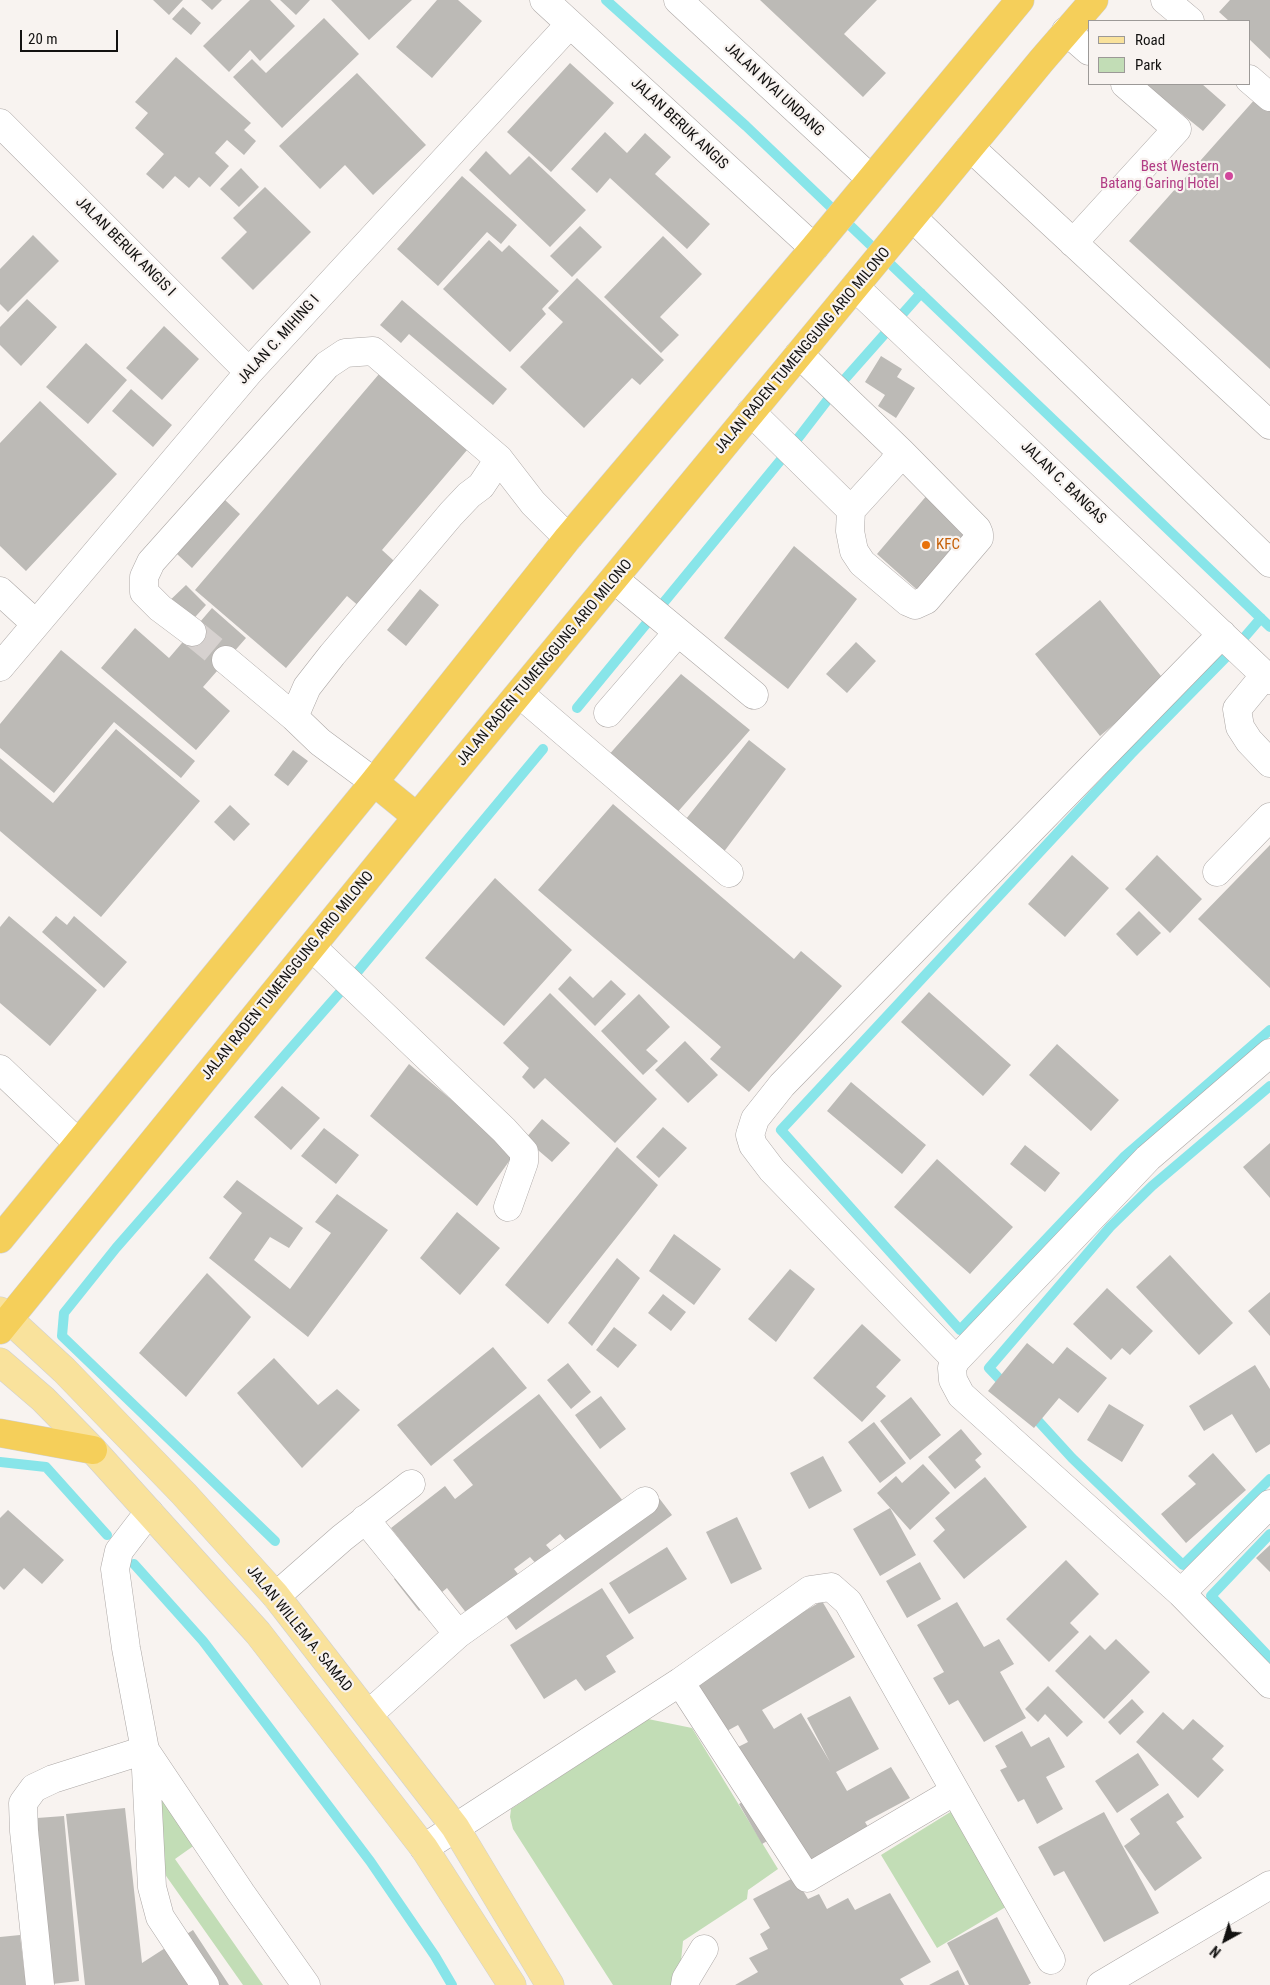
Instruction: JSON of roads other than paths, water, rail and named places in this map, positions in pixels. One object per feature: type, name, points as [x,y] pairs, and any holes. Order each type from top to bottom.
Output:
[{"type":"highway","points":[[0,1239],[374,782],[568,538],[1020,0]]},
{"type":"highway","name":"JALAN RADEN TUMENGGUNG ARIO MILONO","points":[[3,1320],[90,1218],[751,412],[1066,31],[1094,0]]},
{"type":"highway","points":[[374,782],[417,818]]},
{"type":"highway","points":[[0,1433],[93,1450]]},
{"type":"main road","name":"JALAN WILLEM A. SAMAD","points":[[3,1320],[64,1370],[184,1494],[276,1596],[455,1827],[550,1985]]},
{"type":"main road","points":[[0,1362],[43,1399],[93,1450],[258,1633],[424,1848],[512,1985]]},
{"type":"street","name":"JALAN BERUK ANGIS","points":[[544,0],[819,240]]},
{"type":"street","name":"JALAN NYAI UNDANG","points":[[678,0],[864,188]]},
{"type":"street","points":[[1165,0],[1189,20]]},
{"type":"street","name":"JALAN C. MIHING I","points":[[0,667],[249,372],[570,24]]},
{"type":"street","points":[[1066,31],[1088,50]]},
{"type":"street","points":[[1250,80],[1270,97]]},
{"type":"street","points":[[1073,243],[1177,129],[1126,85]]},
{"type":"street","name":"JALAN BERUK ANGIS I","points":[[0,123],[249,372]]},
{"type":"street","points":[[970,147],[1270,424]]},
{"type":"street","points":[[906,226],[1270,563]]},
{"type":"street","name":"JALAN C. BANGAS","points":[[862,279],[878,308],[1268,678]]},
{"type":"street","points":[[192,632],[160,608],[144,592],[144,577],[151,562],[326,365],[345,352],[373,351],[499,459],[533,503],[568,538]]},
{"type":"street","points":[[799,354],[901,452],[977,529],[979,538],[926,600],[915,606],[862,563],[854,551],[850,531],[851,510],[887,471],[901,452]]},
{"type":"street","points":[[751,412],[851,510]]},
{"type":"street","points":[[294,718],[307,687],[451,514],[469,494],[481,486],[499,459]]},
{"type":"street","points":[[614,579],[754,695]]},
{"type":"street","points":[[0,591],[36,624]]},
{"type":"street","points":[[608,713],[672,628]]},
{"type":"street","points":[[956,1360],[772,1170],[753,1145],[750,1135],[755,1119],[782,1085],[1222,634]]},
{"type":"street","points":[[226,660],[320,742],[374,782]]},
{"type":"street","points":[[1268,678],[1237,709],[1240,727],[1249,741],[1270,763]]},
{"type":"street","points":[[520,694],[729,873]]},
{"type":"street","points":[[1217,872],[1270,817]]},
{"type":"street","points":[[312,947],[504,1130],[524,1152],[524,1162],[508,1207]]},
{"type":"street","points":[[1270,1053],[1148,1158],[956,1360],[952,1368],[953,1380],[961,1394],[1182,1593],[1270,1684]]},
{"type":"street","points":[[0,1069],[78,1143]]},
{"type":"street","points":[[276,1596],[365,1519],[411,1484]]},
{"type":"street","points":[[369,1714],[458,1634],[645,1501]]},
{"type":"street","points":[[1182,1593],[1270,1504]]},
{"type":"street","points":[[148,1512],[119,1551],[115,1569],[128,1658],[145,1750],[152,1887],[160,1917],[205,1985]]},
{"type":"street","points":[[365,1519],[458,1634]]},
{"type":"street","points":[[424,1848],[680,1682],[810,1590],[831,1588],[848,1602],[1052,1960]]},
{"type":"street","points":[[680,1682],[807,1878],[955,1791]]},
{"type":"street","points":[[40,1985],[24,1832],[23,1803],[34,1788],[53,1779],[145,1750]]},
{"type":"street","points":[[145,1750],[241,1893],[306,1985]]},
{"type":"street","points":[[1101,1985],[1270,1885]]},
{"type":"street","points":[[685,1985],[686,1979],[704,1949]]},
{"type":"waterway","points":[[606,0],[746,126],[1270,627]]},
{"type":"waterway","points":[[577,708],[789,450],[836,389],[921,293]]},
{"type":"waterway","points":[[1261,618],[1236,647],[1131,754],[781,1130],[960,1330],[1125,1156],[1270,1030]]},
{"type":"waterway","points":[[275,1541],[62,1336],[64,1313],[116,1248],[349,982],[543,749]]},
{"type":"waterway","points":[[1008,1388],[989,1368],[1110,1227],[1152,1186],[1270,1086]]},
{"type":"waterway","points":[[1030,1412],[1072,1458],[1183,1565],[1270,1479]]},
{"type":"waterway","points":[[0,1462],[46,1467],[107,1535]]},
{"type":"waterway","points":[[1270,1534],[1211,1596],[1270,1658]]},
{"type":"waterway","points":[[134,1564],[203,1641],[370,1861],[435,1956],[452,1985]]},
{"type":"tunnel","points":[[192,632],[226,660]]},
{"type":"place","name":"Best Western Batang Garing Hotel","points":[[1229,176]]},
{"type":"place","name":"KFC","points":[[926,545]]}]
